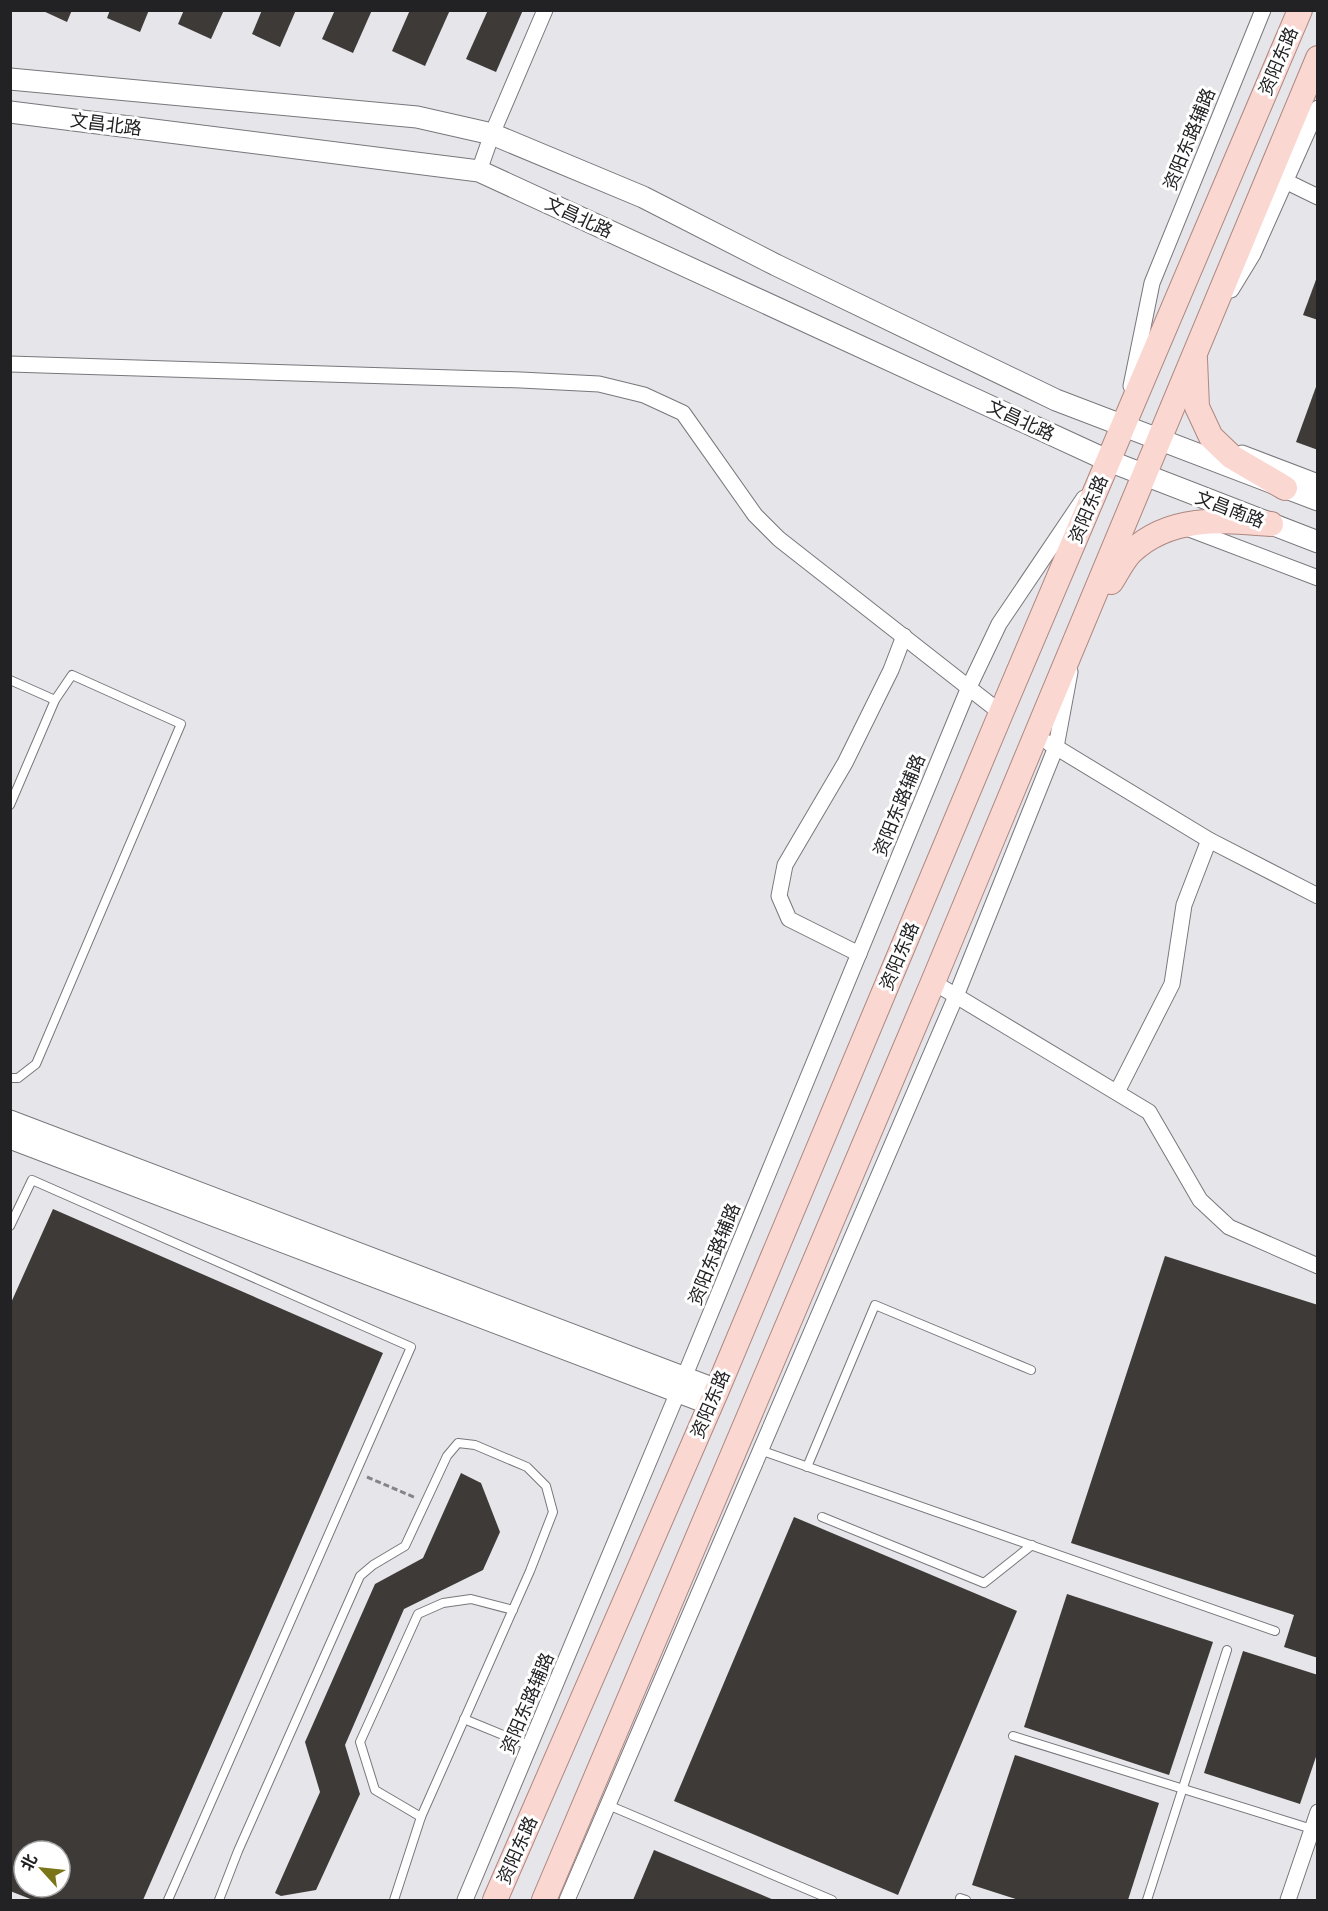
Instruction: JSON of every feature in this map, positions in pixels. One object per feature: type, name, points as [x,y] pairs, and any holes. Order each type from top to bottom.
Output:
[{"type":"main road","name":"资阳东路","points":[[495,1900],[713,1397],[1300,10]]},
{"type":"main road","name":"资阳东路","points":[[544,1900],[598,1800],[749,1446],[933,982],[1046,741],[1078,632],[1194,352],[1277,177],[1317,58]]},
{"type":"main road","points":[[10,79],[417,117],[492,134],[643,197],[776,265],[1056,400],[1317,500]]},
{"type":"main road","name":"文昌北路","points":[[10,112],[479,171],[1143,476]]},
{"type":"main road","points":[[1194,352],[1197,407],[1211,436],[1232,457],[1286,488]]},
{"type":"main road","name":"文昌南路","points":[[1143,476],[1317,542]]},
{"type":"main road","points":[[1078,632],[1130,553],[1153,534],[1178,525],[1224,520],[1271,524]]},
{"type":"main road","points":[[10,1121],[681,1385]]},
{"type":"main road","points":[[10,1138],[713,1397]]},
{"type":"street","points":[[479,171],[492,134],[545,10]]},
{"type":"street","name":"资阳东路辅路","points":[[1123,427],[1152,283],[1263,10]]},
{"type":"street","points":[[1317,108],[1277,177],[1317,197]]},
{"type":"street","points":[[10,364],[521,380],[599,384],[644,395],[683,413],[755,515],[779,539],[1001,713]]},
{"type":"street","points":[[1218,444],[1317,482]]},
{"type":"street","name":"资阳东路辅路","points":[[465,1900],[681,1385],[969,687],[999,624],[1109,460]]},
{"type":"street","points":[[1178,525],[1317,578]]},
{"type":"street","points":[[859,954],[789,919],[779,896],[785,865],[845,763],[891,670],[904,636]]},
{"type":"street","points":[[749,1446],[956,996],[1046,741],[1209,840],[1317,896]]},
{"type":"street","points":[[1117,1092],[1172,984],[1184,905],[1209,840]]},
{"type":"street","points":[[933,982],[1149,1112],[1200,1200],[1229,1227],[1317,1266]]},
{"type":"street","points":[[530,1746],[557,1757]]},
{"type":"street","points":[[567,1900],[598,1800]]},
{"type":"street","points":[[1288,1900],[1317,1812]]},
{"type":"lane","points":[[10,805],[55,700],[72,675],[181,724],[36,1064],[18,1078],[10,1078]]},
{"type":"lane","points":[[10,680],[55,700]]},
{"type":"lane","points":[[10,1226],[32,1180],[411,1347],[168,1900]]},
{"type":"lane","points":[[807,1467],[875,1305],[1031,1370]]},
{"type":"lane","points":[[219,1900],[238,1851],[360,1576],[405,1545],[447,1456],[458,1443],[475,1445],[527,1467],[546,1485],[553,1512],[513,1610],[421,1816],[394,1900]]},
{"type":"lane","points":[[749,1446],[1275,1631]]},
{"type":"lane","points":[[822,1517],[984,1583],[1032,1545]]},
{"type":"lane","points":[[421,1816],[375,1790],[360,1742],[399,1654],[418,1614],[442,1603],[471,1599],[513,1610]]},
{"type":"lane","points":[[1147,1900],[1227,1650]]},
{"type":"lane","points":[[464,1719],[530,1746]]},
{"type":"lane","points":[[1013,1736],[1312,1829]]},
{"type":"lane","points":[[598,1800],[832,1900]]},
{"type":"path","points":[[356,1472],[426,1502]]},
{"type":"building","points":[[41,10],[72,10],[67,22]]},
{"type":"building","points":[[110,10],[149,10],[140,32],[107,18]]},
{"type":"building","points":[[184,10],[224,10],[211,39],[178,24]]},
{"type":"building","points":[[262,10],[296,10],[280,47],[252,34]]},
{"type":"building","points":[[335,10],[372,10],[353,53],[322,39]]},
{"type":"building","points":[[410,10],[450,10],[425,66],[392,51]]},
{"type":"building","points":[[488,10],[523,10],[496,72],[466,59]]},
{"type":"building","points":[[1318,277],[1318,320],[1303,315]]},
{"type":"building","points":[[1318,384],[1318,450],[1296,442]]},
{"type":"building","points":[[53,1209],[383,1353],[143,1900],[30,1899],[72,1899],[72,1839],[12,1839],[12,1892],[10,1891],[10,1305]]},
{"type":"building","points":[[1165,1256],[1318,1305],[1318,1658],[1284,1647],[1294,1615],[1071,1543]]},
{"type":"building","points":[[461,1473],[481,1483],[500,1532],[483,1570],[404,1609],[345,1745],[360,1794],[316,1890],[281,1896],[275,1893],[320,1792],[305,1742],[375,1584],[423,1558]]},
{"type":"building","points":[[794,1517],[1017,1611],[898,1895],[674,1801]]},
{"type":"building","points":[[1067,1594],[1213,1642],[1169,1775],[1024,1727]]},
{"type":"building","points":[[1243,1651],[1318,1675],[1318,1751],[1300,1804],[1204,1773]]},
{"type":"building","points":[[1015,1755],[1159,1803],[1128,1900],[1019,1900],[972,1885]]},
{"type":"building","points":[[654,1850],[774,1900],[633,1900]]}]
